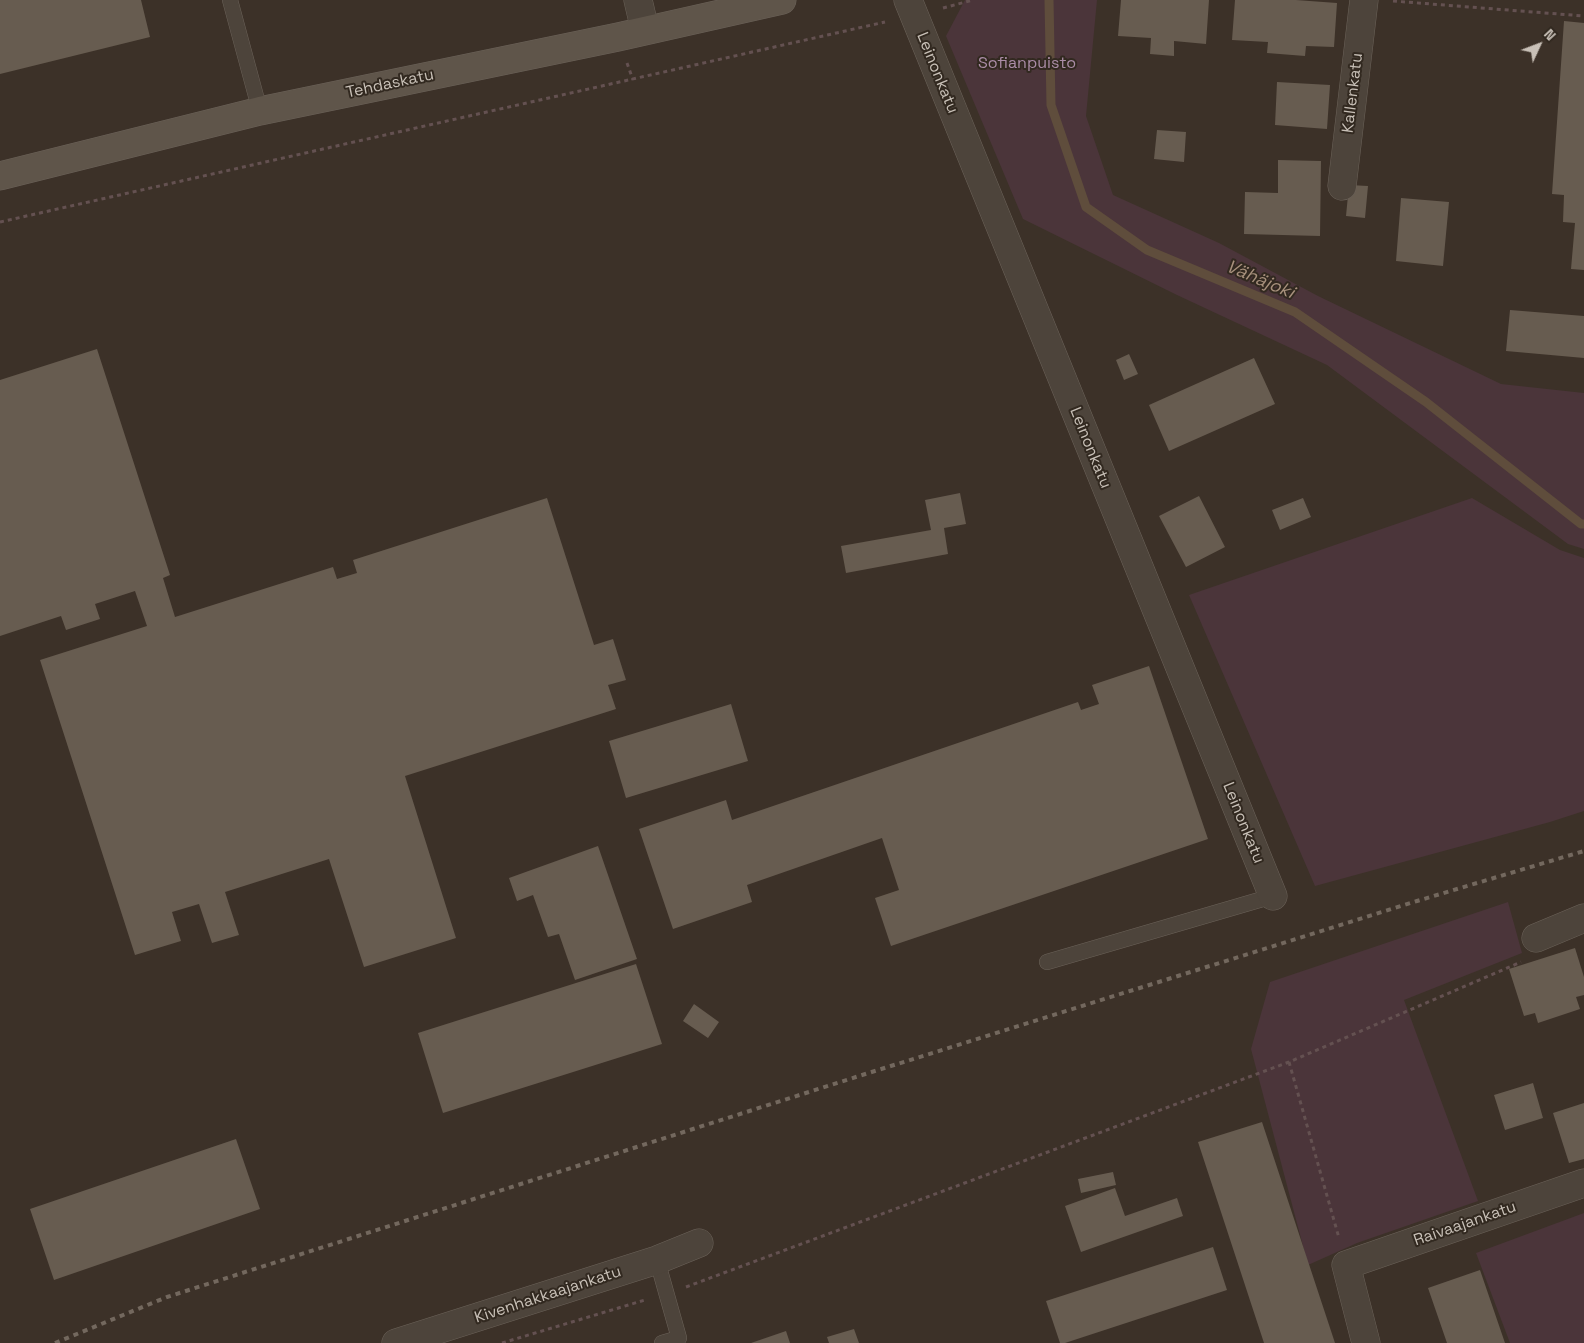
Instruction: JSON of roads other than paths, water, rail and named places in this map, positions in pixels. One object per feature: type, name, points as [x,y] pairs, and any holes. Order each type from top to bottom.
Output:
[{"type":"street","points":[[638,0],[645,30]]},
{"type":"street","name":"Tehdaskatu","points":[[0,176],[260,111],[782,0]]},
{"type":"street","name":"Kallenkatu","points":[[1342,186],[1364,0]]},
{"type":"street","name":"Leinonkatu","points":[[911,8],[1273,896]]},
{"type":"street","points":[[1536,938],[1584,918]]},
{"type":"street","name":"Raivaajankatu","points":[[1366,1343],[1346,1265],[1584,1184]]},
{"type":"street","name":"Kivenhakkaajankatu","points":[[396,1343],[657,1260],[699,1243]]},
{"type":"lane","points":[[230,0],[260,111]]},
{"type":"lane","points":[[1047,962],[1273,896]]},
{"type":"lane","points":[[657,1260],[679,1338],[662,1343]]},
{"type":"waterway","name":"Vähäjoki","points":[[1049,0],[1051,105],[1086,207],[1147,250],[1295,312],[1426,402],[1581,524],[1584,524]]},
{"type":"railway","points":[[55,1343],[167,1297],[859,1076],[1417,901],[1584,851]]},
{"type":"park label","name":"Sofianpuisto","points":[[1027,64]]}]
